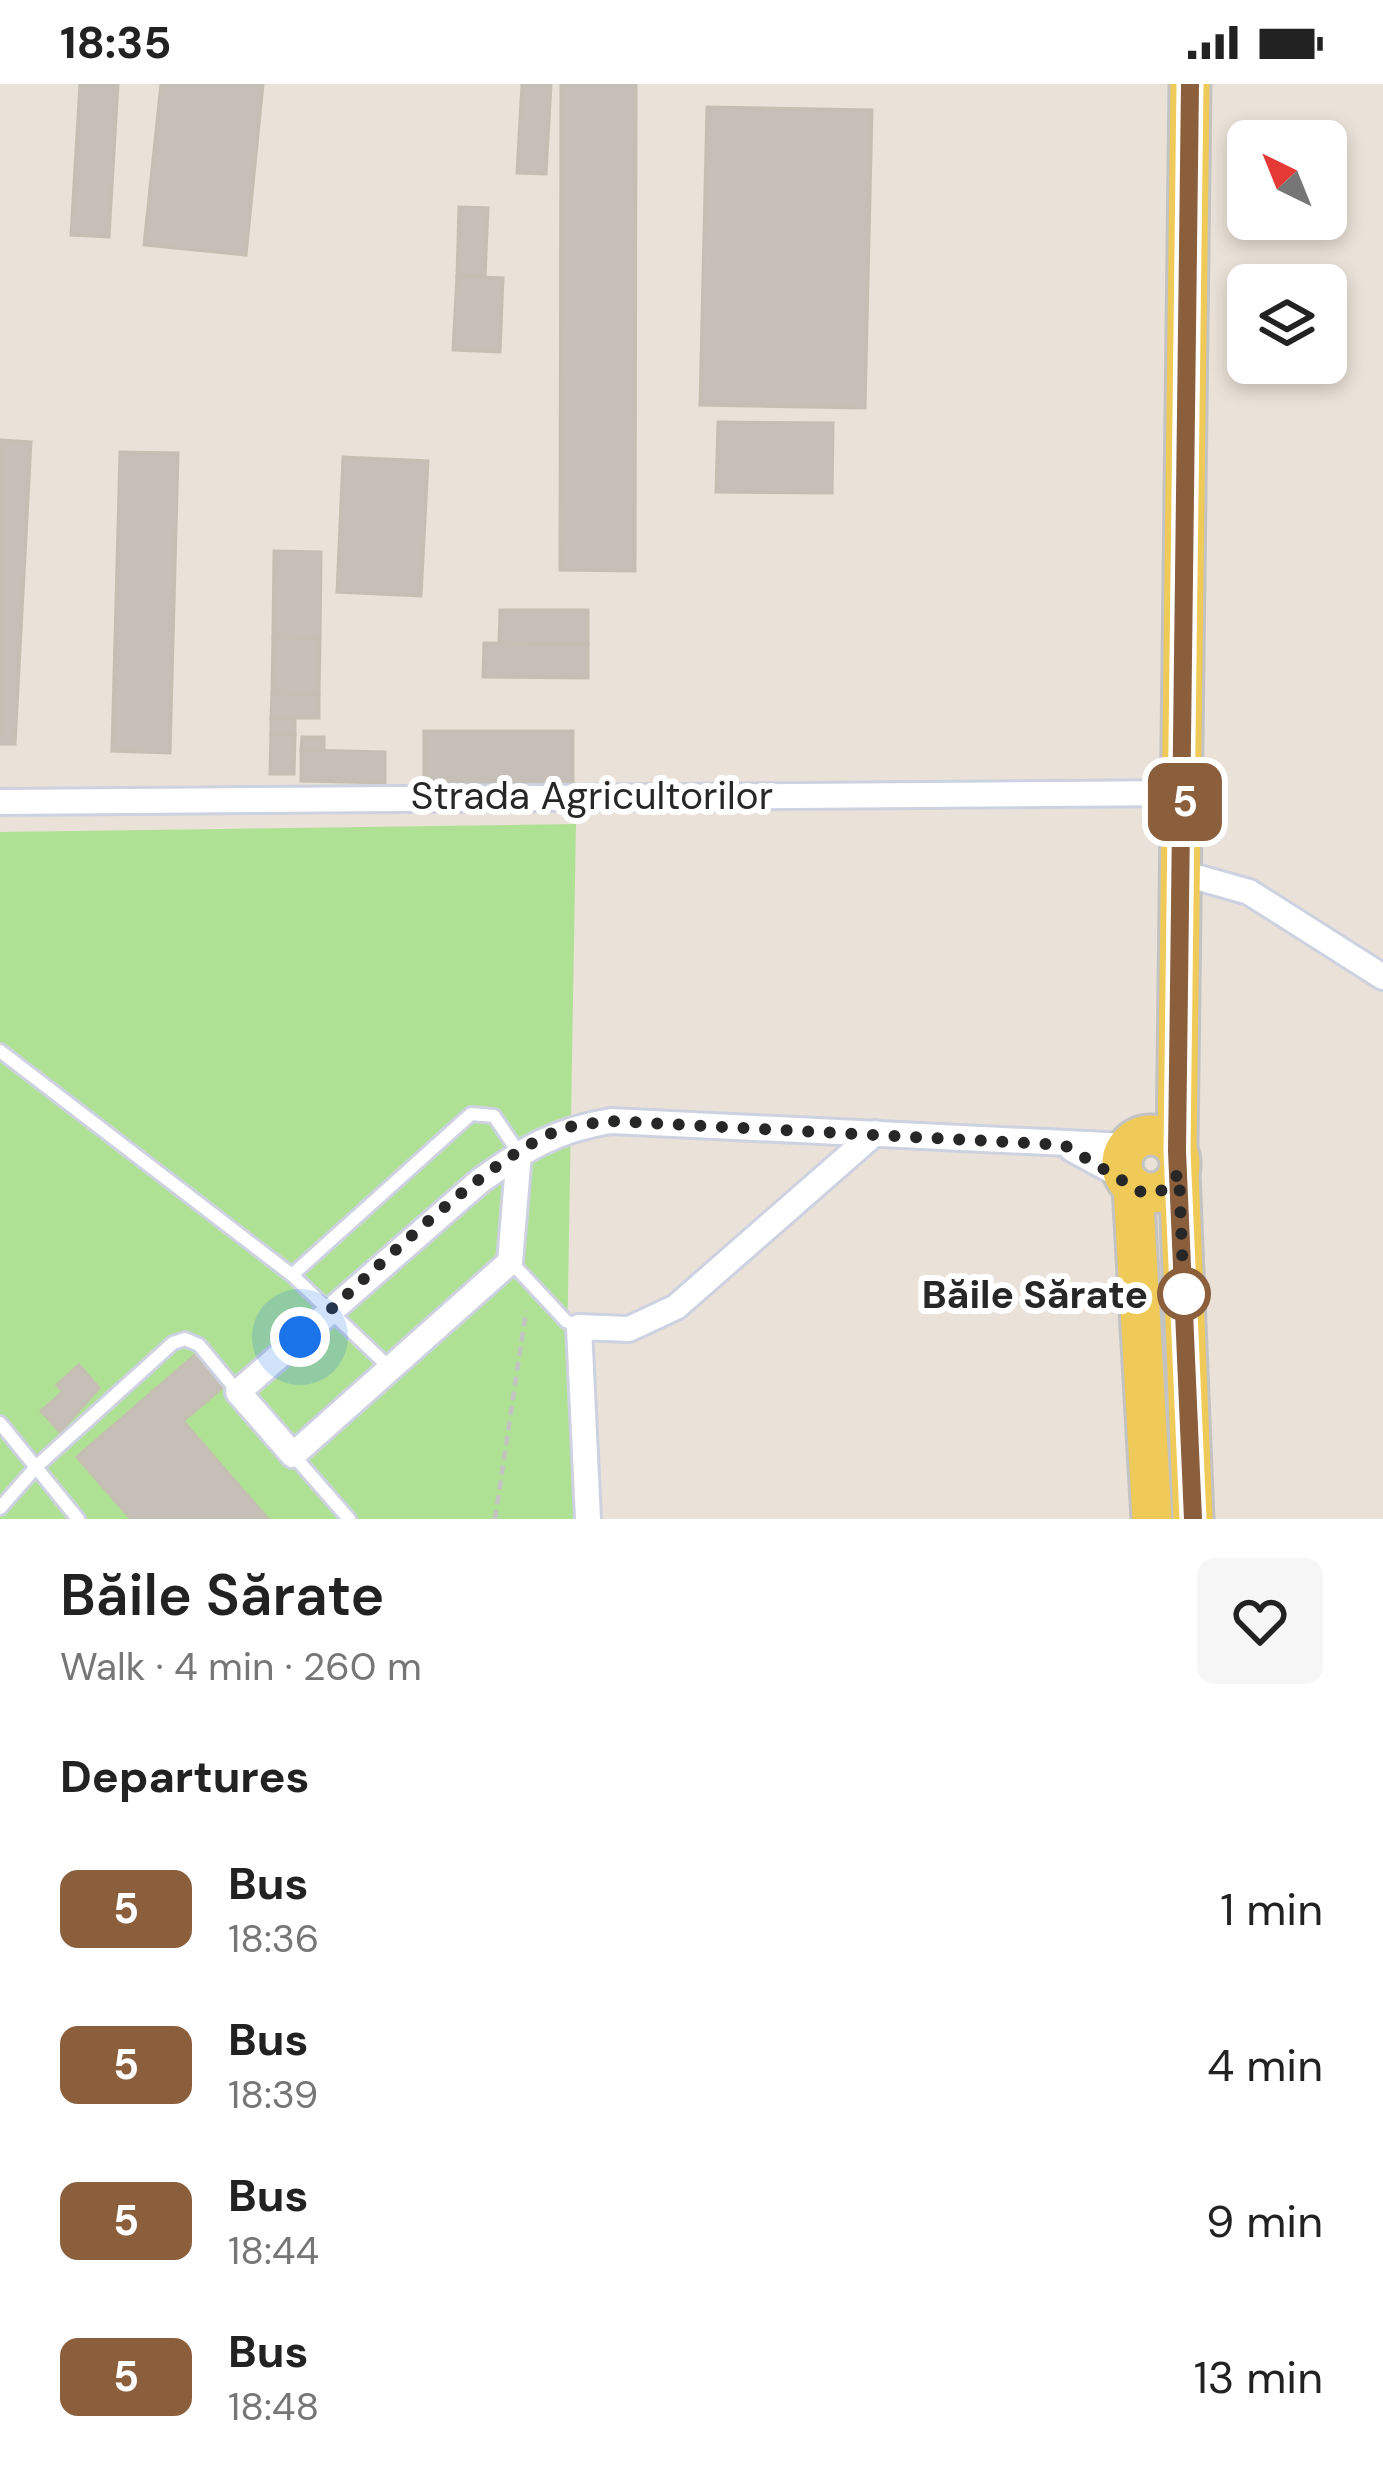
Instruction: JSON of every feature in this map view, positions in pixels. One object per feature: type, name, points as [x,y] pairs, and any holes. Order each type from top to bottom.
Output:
[{"type":"main road","points":[[1190,84],[1178,1162],[1193,1519]]},
{"type":"main road","points":[[1152,1519],[1131,1163],[1179,1001]]},
{"type":"main road","points":[[1131,1163],[1160,1136],[1178,1162]]},
{"type":"main road","points":[[1131,1163],[1143,1193],[1165,1190],[1178,1162]]},
{"type":"street","name":"Strada Agricultorilor","points":[[0,802],[1185,793]]},
{"type":"street","points":[[1182,873],[1249,892],[1380,972]]},
{"type":"street","points":[[519,1153],[510,1262],[293,1455],[238,1392],[519,1153],[564,1129],[611,1121],[875,1133],[1064,1145],[1131,1163]]},
{"type":"street","points":[[588,1519],[578,1327],[629,1329],[676,1307],[875,1133]]},
{"type":"lane","points":[[0,1052],[292,1275],[391,1369]]},
{"type":"lane","points":[[292,1275],[471,1114],[494,1116],[519,1153]]},
{"type":"lane","points":[[510,1262],[578,1327]]},
{"type":"lane","points":[[0,1508],[37,1466],[173,1343],[185,1339],[199,1345],[238,1392]]},
{"type":"lane","points":[[0,1423],[78,1519]]},
{"type":"lane","points":[[293,1455],[349,1519]]},
{"type":"path","points":[[495,1519],[530,1282]]},
{"type":"green space","points":[[576,824],[567,1352],[575,1519],[0,1519],[0,832]]},
{"type":"building","points":[[80,84],[118,84],[109,237],[71,235]]},
{"type":"building","points":[[161,84],[263,84],[246,255],[144,245]]},
{"type":"building","points":[[522,84],[551,84],[546,174],[517,173]]},
{"type":"building","points":[[561,84],[636,84],[635,571],[560,570]]},
{"type":"building","points":[[707,107],[872,110],[865,408],[700,405]]},
{"type":"building","points":[[459,207],[488,208],[485,277],[457,276]]},
{"type":"building","points":[[457,276],[503,278],[500,352],[453,350]]},
{"type":"building","points":[[718,422],[833,423],[832,493],[716,492]]},
{"type":"building","points":[[0,440],[31,442],[15,744],[0,744]]},
{"type":"building","points":[[120,452],[178,453],[170,753],[112,751]]},
{"type":"building","points":[[343,457],[428,461],[421,596],[337,592]]},
{"type":"building","points":[[274,551],[321,552],[320,638],[273,637]]},
{"type":"building","points":[[500,610],[588,610],[588,644],[499,643]]},
{"type":"building","points":[[273,637],[320,638],[319,694],[272,693]]},
{"type":"building","points":[[484,643],[588,644],[588,678],[483,677]]},
{"type":"building","points":[[272,693],[319,694],[319,718],[271,718]]},
{"type":"building","points":[[271,718],[295,718],[295,735],[271,734]]},
{"type":"building","points":[[424,731],[573,731],[573,785],[424,784]]},
{"type":"building","points":[[271,734],[295,735],[294,774],[270,774]]},
{"type":"building","points":[[302,737],[324,737],[324,750],[301,750]]},
{"type":"building","points":[[301,750],[385,752],[385,783],[301,781]]},
{"type":"building","points":[[196,1354],[224,1386],[183,1421],[268,1519],[131,1519],[77,1457]]},
{"type":"building","points":[[79,1365],[99,1388],[60,1432],[41,1411],[63,1392],[57,1385]]},
{"type":"bus line","name":"5","points":[[1190,84],[1185,810],[1177,1151],[1193,1519]]},
{"type":"place","name":"Băile Sărate","points":[[1184,1294]]},
{"type":"route","points":[[300,1337],[480,1181],[519,1153],[564,1129],[611,1121],[1064,1145],[1143,1193],[1165,1190],[1179,1173],[1184,1303],[1184,1294]]}]
